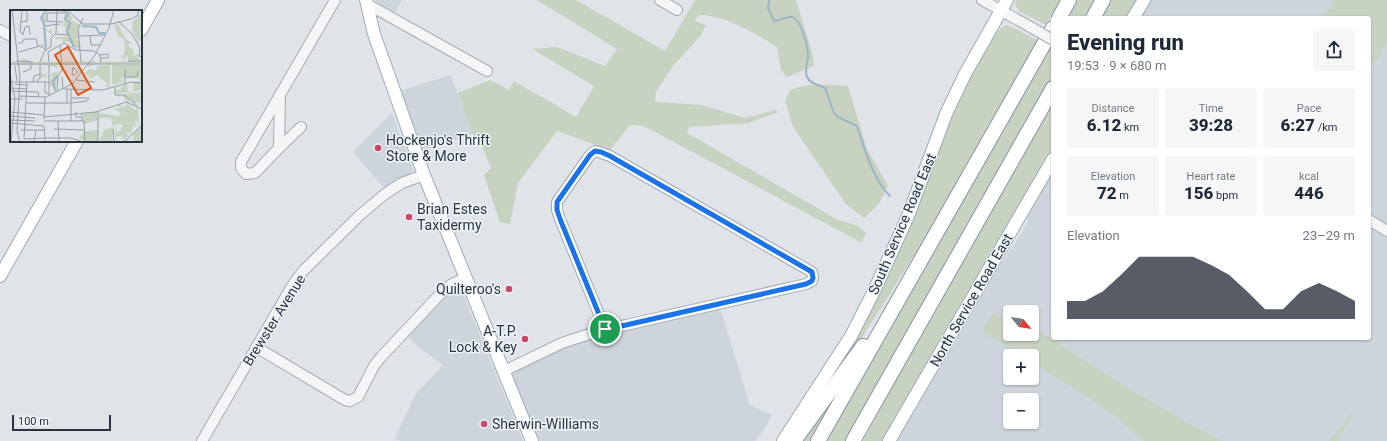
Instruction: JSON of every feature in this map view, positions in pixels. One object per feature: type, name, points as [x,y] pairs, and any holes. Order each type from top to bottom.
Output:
[{"type":"highway","points":[[1060,16],[1069,0]]},
{"type":"highway","points":[[1094,16],[1103,0]]},
{"type":"highway","points":[[818,441],[1051,31]]},
{"type":"highway","points":[[853,441],[1051,92]]},
{"type":"highway","points":[[794,441],[902,292]]},
{"type":"main road","points":[[142,28],[158,0]]},
{"type":"main road","points":[[1134,16],[1144,0]]},
{"type":"main road","points":[[367,2],[374,34],[424,175],[532,441]]},
{"type":"main road","name":"South Service Road East","points":[[783,441],[851,336],[874,291],[908,216],[946,114],[965,74],[1004,5]]},
{"type":"main road","points":[[0,276],[76,142]]},
{"type":"main road","name":"North Service Road East","points":[[889,441],[1051,161]]},
{"type":"street","points":[[301,127],[254,173],[249,174],[242,171],[240,166],[241,162],[335,0]]},
{"type":"street","points":[[660,0],[677,10]]},
{"type":"street","points":[[982,0],[1004,5],[1027,25],[1051,39]]},
{"type":"street","points":[[367,2],[488,71]]},
{"type":"street","points":[[0,30],[10,35]]},
{"type":"street","points":[[279,148],[280,94]]},
{"type":"street","points":[[504,371],[562,343],[605,329],[806,284],[812,281],[812,272],[610,156],[595,151],[590,155],[557,202],[557,210],[605,329]]},
{"type":"street","name":"Brewster Avenue","points":[[202,441],[292,286],[303,271],[361,214],[385,194],[402,183],[424,175]]},
{"type":"street","points":[[1371,221],[1387,231]]},
{"type":"street","points":[[256,347],[345,400],[350,401],[358,397],[374,366],[387,348],[443,291],[452,284],[465,278]]},
{"type":"shaded area","points":[[375,0],[402,0],[394,14],[379,5]]},
{"type":"shaded area","points":[[1151,0],[1387,0],[1387,441],[897,441],[1000,265],[1027,223],[1029,214],[1051,176],[1051,340],[1371,340],[1371,16],[1142,16]]},
{"type":"shaded area","points":[[451,75],[472,134],[422,151],[399,91]]},
{"type":"shaded area","points":[[392,113],[413,169],[409,177],[386,190],[353,152]]},
{"type":"shaded area","points":[[453,289],[458,290],[463,294],[523,441],[400,441],[395,438],[415,395],[443,365],[420,348],[406,334],[448,291]]},
{"type":"shaded area","points":[[720,307],[750,405],[772,415],[764,430],[755,441],[540,441],[514,379],[513,376],[516,370],[557,349],[605,333]]},
{"type":"green space","points":[[537,0],[576,0],[665,51],[695,0],[796,0],[813,56],[814,66],[787,77],[781,70],[777,47],[750,31],[729,21],[698,15],[695,21],[706,25],[701,35],[673,66],[656,92],[655,102],[702,105],[745,118],[775,110],[778,112],[749,123],[689,127],[687,133],[838,220],[856,225],[866,233],[862,243],[648,128],[637,125],[630,125],[610,150],[557,131],[518,183],[510,224],[500,222],[484,175],[491,168],[480,141],[472,134],[458,93],[490,80],[509,90],[514,81],[576,117],[594,86],[532,49],[557,47],[605,66],[617,49]]},
{"type":"green space","points":[[1015,0],[1060,0],[1046,25],[1019,11],[1016,7]]},
{"type":"green space","points":[[1078,0],[1097,0],[1088,16],[1069,16]]},
{"type":"green space","points":[[1110,0],[1139,0],[1129,16],[1101,16]]},
{"type":"green space","points":[[1335,0],[1387,0],[1387,42],[1371,69],[1371,16],[1324,16]]},
{"type":"green space","points":[[1006,25],[1037,40],[1034,52],[946,205],[851,355],[807,414],[851,344],[881,289],[911,220],[936,152],[955,109],[973,72],[994,35]]},
{"type":"green space","points":[[1051,47],[1051,80],[845,441],[826,441]]},
{"type":"green space","points":[[816,84],[848,86],[867,149],[888,186],[879,204],[864,218],[846,204],[793,127],[785,100],[791,89]]},
{"type":"green space","points":[[1051,107],[1051,152],[884,441],[863,441],[916,343]]},
{"type":"green space","points":[[995,312],[999,317],[1003,319],[1003,341],[1039,341],[1039,331],[1051,340],[1125,386],[1222,441],[1143,441],[1118,418],[1104,408],[1039,367],[1039,349],[1010,349],[984,333],[986,325]]},
{"type":"green space","points":[[840,388],[812,441],[798,441]]},
{"type":"green space","points":[[1355,409],[1338,441],[1329,441]]},
{"type":"waterway","points":[[769,0],[768,8],[774,21],[792,17],[799,23],[804,34],[807,47],[808,56],[806,72],[808,79],[812,83],[825,88],[834,113],[838,117],[857,126],[874,172],[890,196]]},
{"type":"place","name":"Hockenjo's Thrift Store & More","points":[[378,148]]},
{"type":"place","name":"Brian Estes Taxidermy","points":[[409,217]]},
{"type":"place","name":"Quilteroo's","points":[[509,289]]},
{"type":"place","name":"A-T.P. Lock & Key","points":[[525,339]]},
{"type":"place","name":"Sherwin-Williams","points":[[484,424]]},
{"type":"route","points":[[595,151],[610,156],[812,272],[812,281],[806,284],[605,329],[557,210],[557,202],[590,155],[595,151]]}]
